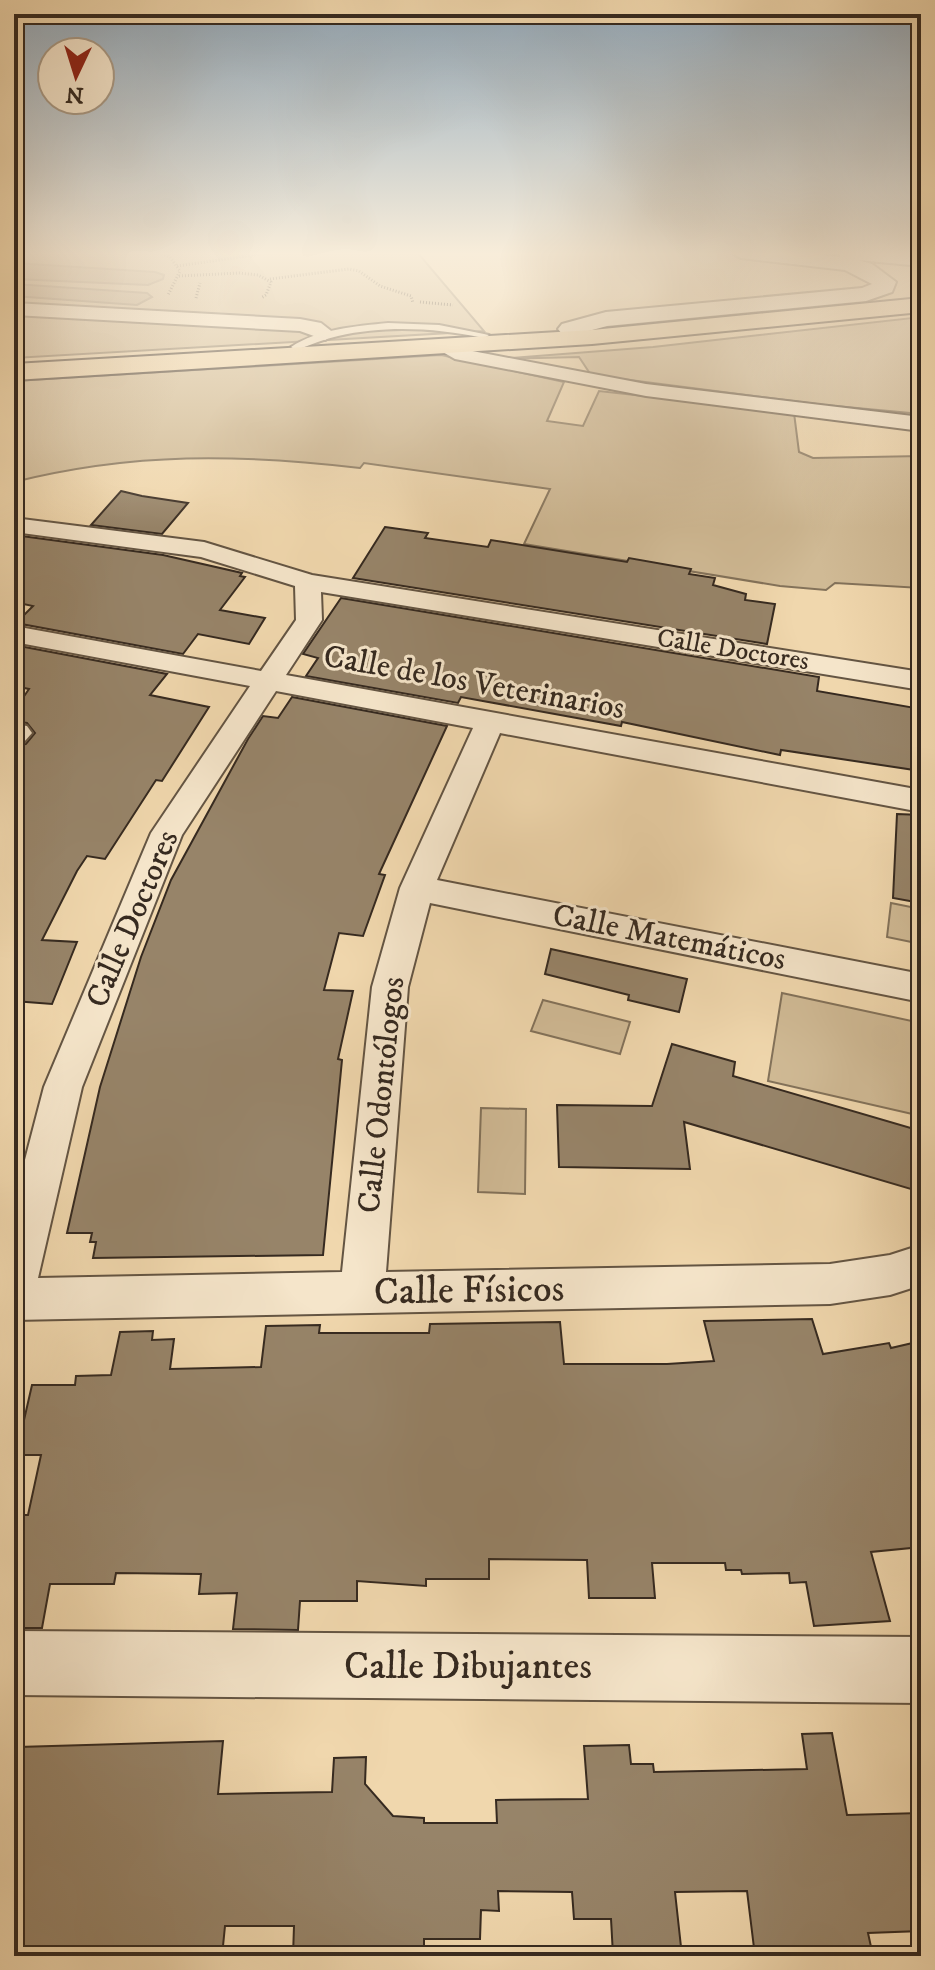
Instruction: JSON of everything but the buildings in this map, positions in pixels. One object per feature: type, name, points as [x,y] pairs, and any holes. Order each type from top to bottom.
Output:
[{"type":"main road","points":[[14,362],[344,344]]},
{"type":"main road","points":[[14,372],[485,344]]},
{"type":"street","points":[[444,347],[462,355],[646,390],[921,424]]},
{"type":"street","name":"Calle Doctores","points":[[14,525],[204,550],[308,582],[921,681]]},
{"type":"street","name":"Calle Doctores","points":[[14,1286],[63,1087],[167,833],[309,620],[308,582]]},
{"type":"street","name":"Calle de los Veterinarios","points":[[14,634],[921,801]]},
{"type":"street","name":"Calle Odontólogos","points":[[362,1293],[390,987],[417,888],[490,723]]},
{"type":"street","name":"Calle Matemáticos","points":[[417,888],[921,988]]},
{"type":"street","name":"Calle Físicos","points":[[14,1299],[830,1284],[890,1275],[921,1265]]},
{"type":"street","name":"Calle Dibujantes","points":[[14,1663],[921,1670]]},
{"type":"lane","points":[[296,347],[303,344]]},
{"type":"shaded area","points":[[14,344],[259,344],[14,358]]},
{"type":"shaded area","points":[[680,344],[921,344],[921,414],[591,375],[579,357],[499,359]]},
{"type":"shaded area","points":[[441,355],[564,382],[547,421],[583,426],[599,391],[794,413],[799,452],[813,458],[921,456],[921,588],[835,583],[826,590],[780,586],[524,544],[550,489],[364,463],[360,468],[271,460],[186,458],[102,465],[14,482],[14,381]]},
{"type":"shaded area","points":[[891,903],[921,909],[921,944],[887,937]]},
{"type":"shaded area","points":[[782,993],[921,1023],[921,1116],[768,1081]]},
{"type":"shaded area","points":[[543,1000],[630,1022],[620,1054],[531,1031]]},
{"type":"shaded area","points":[[481,1108],[526,1109],[525,1194],[478,1192]]}]
